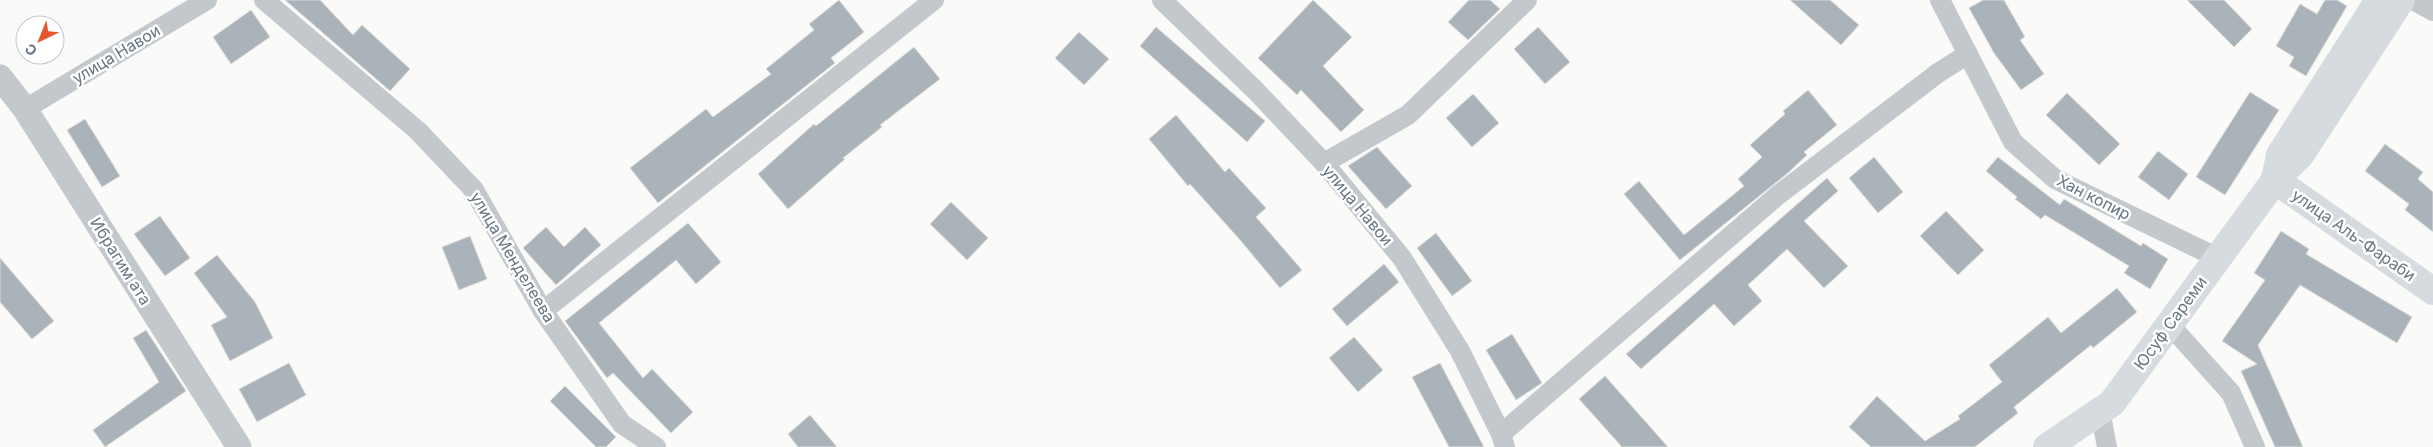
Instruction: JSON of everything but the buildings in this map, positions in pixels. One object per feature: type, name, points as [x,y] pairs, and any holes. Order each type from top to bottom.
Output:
[{"type":"main road","name":"Юсуф Сареми","points":[[2275,180],[2283,150],[2379,0]]},
{"type":"main road","name":"Юсуф Сареми","points":[[2047,447],[2112,403],[2275,180],[2300,154],[2401,0]]},
{"type":"main road","name":"улица Аль-Фараби","points":[[2275,180],[2433,291]]},
{"type":"street","name":"улица Навои","points":[[24,109],[207,0]]},
{"type":"street","name":"улица Менделеева","points":[[264,0],[418,130],[474,190],[543,311],[622,424],[656,447]]},
{"type":"street","points":[[543,311],[934,0]]},
{"type":"street","name":"улица Навои","points":[[1162,0],[1256,91],[1324,163],[1402,258],[1460,351],[1503,440]]},
{"type":"street","points":[[1324,163],[1408,115],[1527,0]]},
{"type":"street","name":"Хан копир","points":[[1940,0],[2013,142],[2055,179],[2218,258]]},
{"type":"street","points":[[2413,0],[2433,11]]},
{"type":"street","points":[[1503,440],[1778,195],[1938,73],[1968,54]]},
{"type":"street","name":"Ибрагим ата","points":[[0,77],[24,109],[239,447]]},
{"type":"street","points":[[2169,324],[2231,393],[2255,447]]},
{"type":"street","points":[[2100,410],[2106,447]]}]
